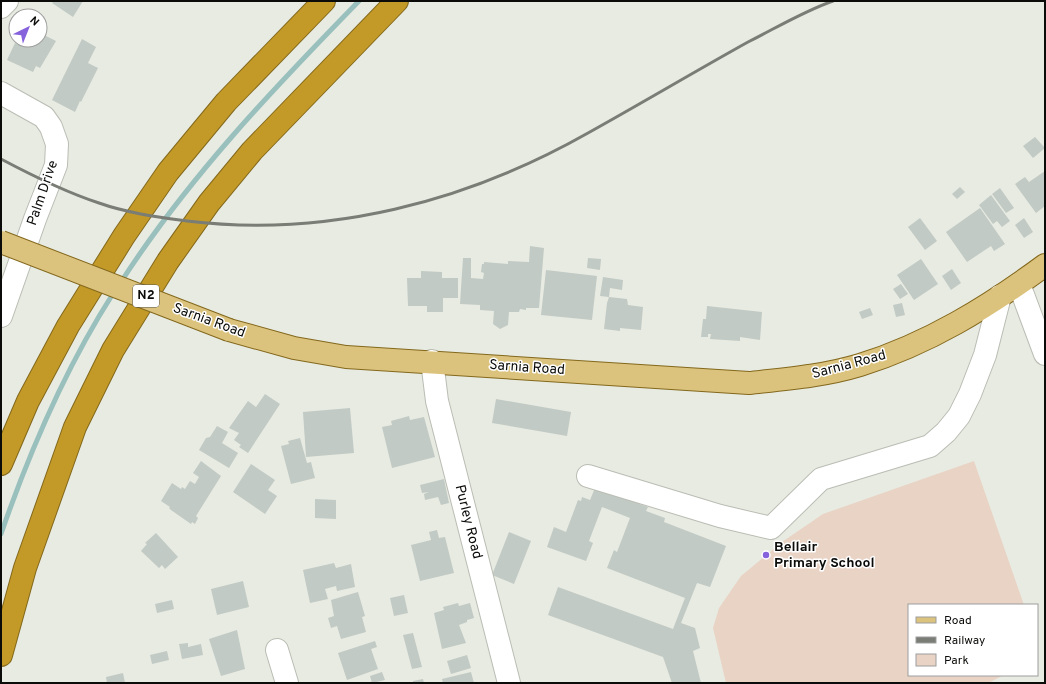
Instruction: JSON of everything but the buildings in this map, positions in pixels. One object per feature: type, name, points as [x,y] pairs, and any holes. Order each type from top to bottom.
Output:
[{"type":"highway","points":[[1,464],[28,401],[68,326],[124,236],[168,172],[226,102],[324,1]]},
{"type":"highway","name":"N2","points":[[1,655],[25,568],[75,427],[113,350],[168,261],[209,203],[252,151],[397,1]]},
{"type":"main road","name":"Sarnia Road","points":[[1,242],[229,330],[294,348],[339,355],[695,381],[749,383],[801,378],[859,366],[906,349],[958,324],[1045,265]]},
{"type":"street","points":[[1,7],[7,1]]},
{"type":"street","name":"Palm Drive","points":[[1,93],[32,109],[44,118],[51,127],[57,144],[56,165],[35,219],[1,316]]},
{"type":"street","points":[[1019,284],[1045,354]]},
{"type":"street","points":[[588,476],[720,516],[770,528],[821,479],[930,446],[950,428],[959,416],[970,394],[985,356],[1000,296]]},
{"type":"street","name":"Purley Road","points":[[432,361],[437,401],[509,683]]},
{"type":"street","points":[[277,650],[287,683]]},
{"type":"green space","points":[[974,461],[1024,604],[908,604],[908,676],[1002,676],[988,683],[726,683],[713,628],[719,608],[741,576],[782,542],[823,514]]},
{"type":"waterway","points":[[121,282],[174,207],[203,171],[295,67],[359,1]]},
{"type":"waterway","points":[[1,534],[24,471],[50,410],[80,350],[114,292]]},
{"type":"railway","points":[[1,159],[25,172],[74,194],[99,203],[154,216],[187,221],[240,225],[292,224],[344,219],[395,209],[445,196],[494,178],[542,157],[588,133],[748,42],[801,15],[833,1]]},
{"type":"place","name":"Bellair Primary School","points":[[766,555]]}]
